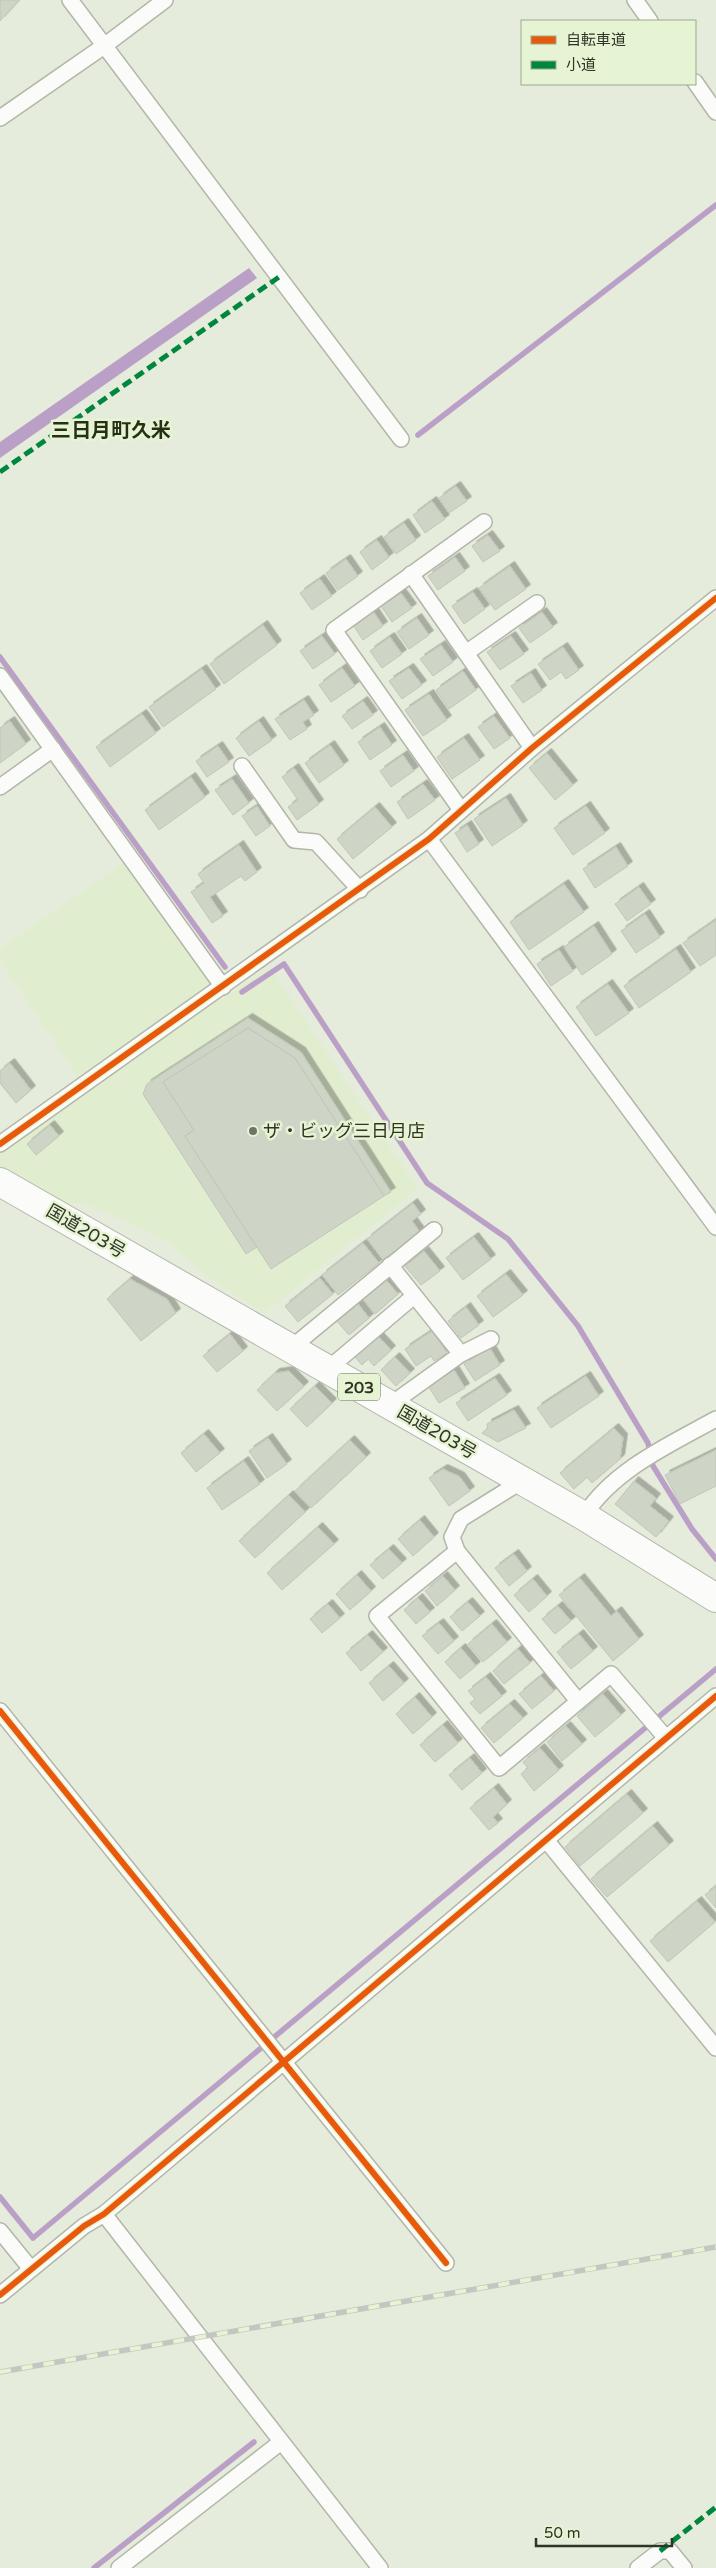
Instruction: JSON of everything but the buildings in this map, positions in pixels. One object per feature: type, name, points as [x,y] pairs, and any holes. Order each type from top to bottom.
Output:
[{"type":"highway","name":"国道203号","points":[[0,1182],[584,1516],[716,1598]]},
{"type":"street","points":[[70,0],[401,439]]},
{"type":"street","points":[[0,118],[104,46],[165,0]]},
{"type":"street","points":[[635,0],[649,20]]},
{"type":"street","points":[[696,83],[716,112]]},
{"type":"street","points":[[461,810],[334,630],[484,522]]},
{"type":"street","points":[[411,574],[532,748]]},
{"type":"street","points":[[0,1144],[429,840],[532,748],[716,598]]},
{"type":"street","points":[[466,652],[537,603]]},
{"type":"street","points":[[0,676],[223,987]]},
{"type":"street","points":[[0,787],[53,749]]},
{"type":"street","points":[[242,766],[294,840],[316,842],[360,890]]},
{"type":"street","points":[[429,840],[716,1227]]},
{"type":"street","points":[[291,1348],[434,1230]]},
{"type":"street","points":[[390,1265],[461,1354]]},
{"type":"street","points":[[328,1369],[414,1296]]},
{"type":"street","points":[[390,1405],[461,1354],[492,1339]]},
{"type":"street","points":[[584,1516],[596,1497],[651,1456],[716,1420]]},
{"type":"street","points":[[522,1481],[460,1518],[452,1537],[457,1551],[578,1700]]},
{"type":"street","points":[[457,1551],[377,1616],[499,1768],[578,1700],[612,1674],[666,1738]]},
{"type":"street","points":[[0,2295],[104,2214],[716,1696]]},
{"type":"street","points":[[0,1711],[446,2263]]},
{"type":"street","points":[[546,1840],[716,2048]]},
{"type":"street","points":[[104,2214],[380,2568]]},
{"type":"street","points":[[0,2231],[31,2269]]},
{"type":"street","points":[[120,2568],[281,2442]]},
{"type":"street","points":[[638,2568],[660,2551],[670,2550],[684,2568]]},
{"type":"shaded area","points":[[249,268],[257,278],[0,458],[0,442]]},
{"type":"shaded area","points":[[125,862],[222,999],[270,967],[418,1189],[264,1313],[204,1275],[166,1240],[84,1203],[65,1203],[0,1167],[0,1155],[87,1090],[0,961],[0,949]]},
{"type":"waterway","points":[[418,435],[716,205]]},
{"type":"waterway","points":[[0,657],[225,967]]},
{"type":"waterway","points":[[242,992],[284,964],[427,1183],[508,1239],[578,1326],[648,1443],[653,1466],[692,1529],[716,1559]]},
{"type":"waterway","points":[[0,2197],[33,2238],[716,1669]]},
{"type":"waterway","points":[[94,2568],[254,2442]]},
{"type":"railway","points":[[0,2372],[716,2247]]},
{"type":"marked path","points":[[0,472],[279,277]]},
{"type":"marked path","points":[[660,2551],[716,2507]]},
{"type":"cycle path","points":[[0,1144],[429,839],[532,748],[716,598]]},
{"type":"cycle path","points":[[0,2295],[84,2226],[104,2214],[716,1696]]},
{"type":"cycle path","points":[[0,1711],[446,2263]]},
{"type":"place","name":"ザ・ビッグ三日月店","points":[[253,1131]]},
{"type":"district","name":"三日月町久米","points":[[111,430]]}]
